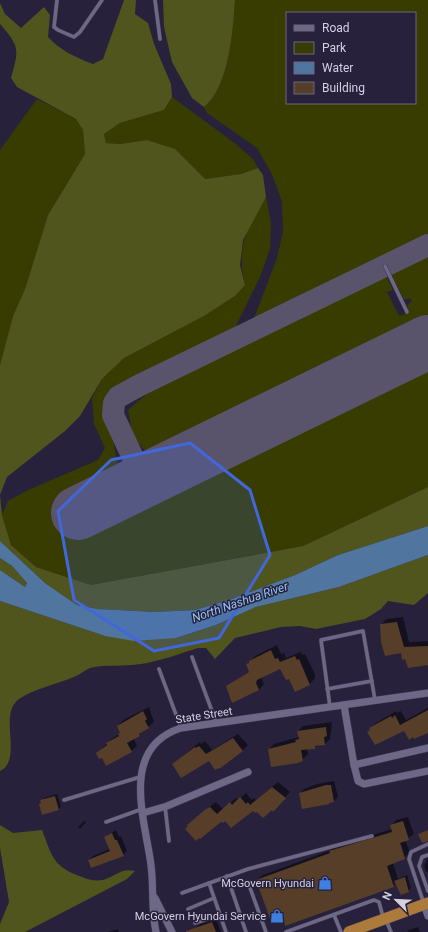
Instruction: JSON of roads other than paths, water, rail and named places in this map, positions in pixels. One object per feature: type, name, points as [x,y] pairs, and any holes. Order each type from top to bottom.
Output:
[{"type":"highway","points":[[349,932],[372,928],[385,919],[424,901]]},
{"type":"street","name":"State Street","points":[[156,932],[154,923],[154,895],[140,777],[142,766],[152,748],[170,732],[181,728],[428,693]]},
{"type":"street","points":[[344,705],[358,781],[364,784],[428,771]]},
{"type":"street","points":[[354,765],[428,748]]},
{"type":"street","points":[[143,811],[165,806],[248,772]]},
{"type":"street","points":[[154,895],[172,932]]},
{"type":"street","points":[[424,901],[428,916]]},
{"type":"lane","points":[[57,0],[54,27],[74,36],[80,32],[102,0]]},
{"type":"lane","points":[[155,0],[160,39]]},
{"type":"lane","points":[[385,266],[407,312]]},
{"type":"lane","points":[[330,707],[321,640],[364,631],[375,700]]},
{"type":"lane","points":[[192,657],[216,724]]},
{"type":"lane","points":[[159,669],[181,728]]},
{"type":"lane","points":[[327,689],[372,681]]},
{"type":"lane","points":[[64,800],[140,777]]},
{"type":"lane","points":[[165,806],[170,841]]},
{"type":"lane","points":[[106,822],[143,811]]},
{"type":"lane","points":[[182,893],[226,876],[372,836]]},
{"type":"lane","points":[[424,901],[409,859],[411,852],[428,844]]},
{"type":"lane","points":[[424,901],[428,892],[426,880],[419,864],[422,857],[428,855]]},
{"type":"lane","points":[[226,876],[246,932]]},
{"type":"lane","points":[[417,883],[426,880]]},
{"type":"lane","points":[[209,883],[226,932]]},
{"type":"lane","points":[[249,885],[266,932]]},
{"type":"lane","points":[[188,909],[214,898]]},
{"type":"lane","points":[[286,932],[376,900],[379,902],[391,932]]},
{"type":"lane","points":[[195,923],[220,915]]},
{"type":"lane","points":[[334,915],[341,932]]},
{"type":"water","name":"North Nashua River","points":[[428,526],[428,555],[339,587],[256,607],[216,625],[176,638],[134,641],[105,636],[0,601],[0,570],[25,587],[27,583],[12,566],[0,558],[0,541],[45,583],[77,605],[97,609],[155,612],[195,610],[229,600],[295,575],[338,555]]},
{"type":"place","name":"McGovern Hyundai","points":[[325,883]]},
{"type":"place","name":"McGovern Hyundai Service","points":[[277,916]]}]
